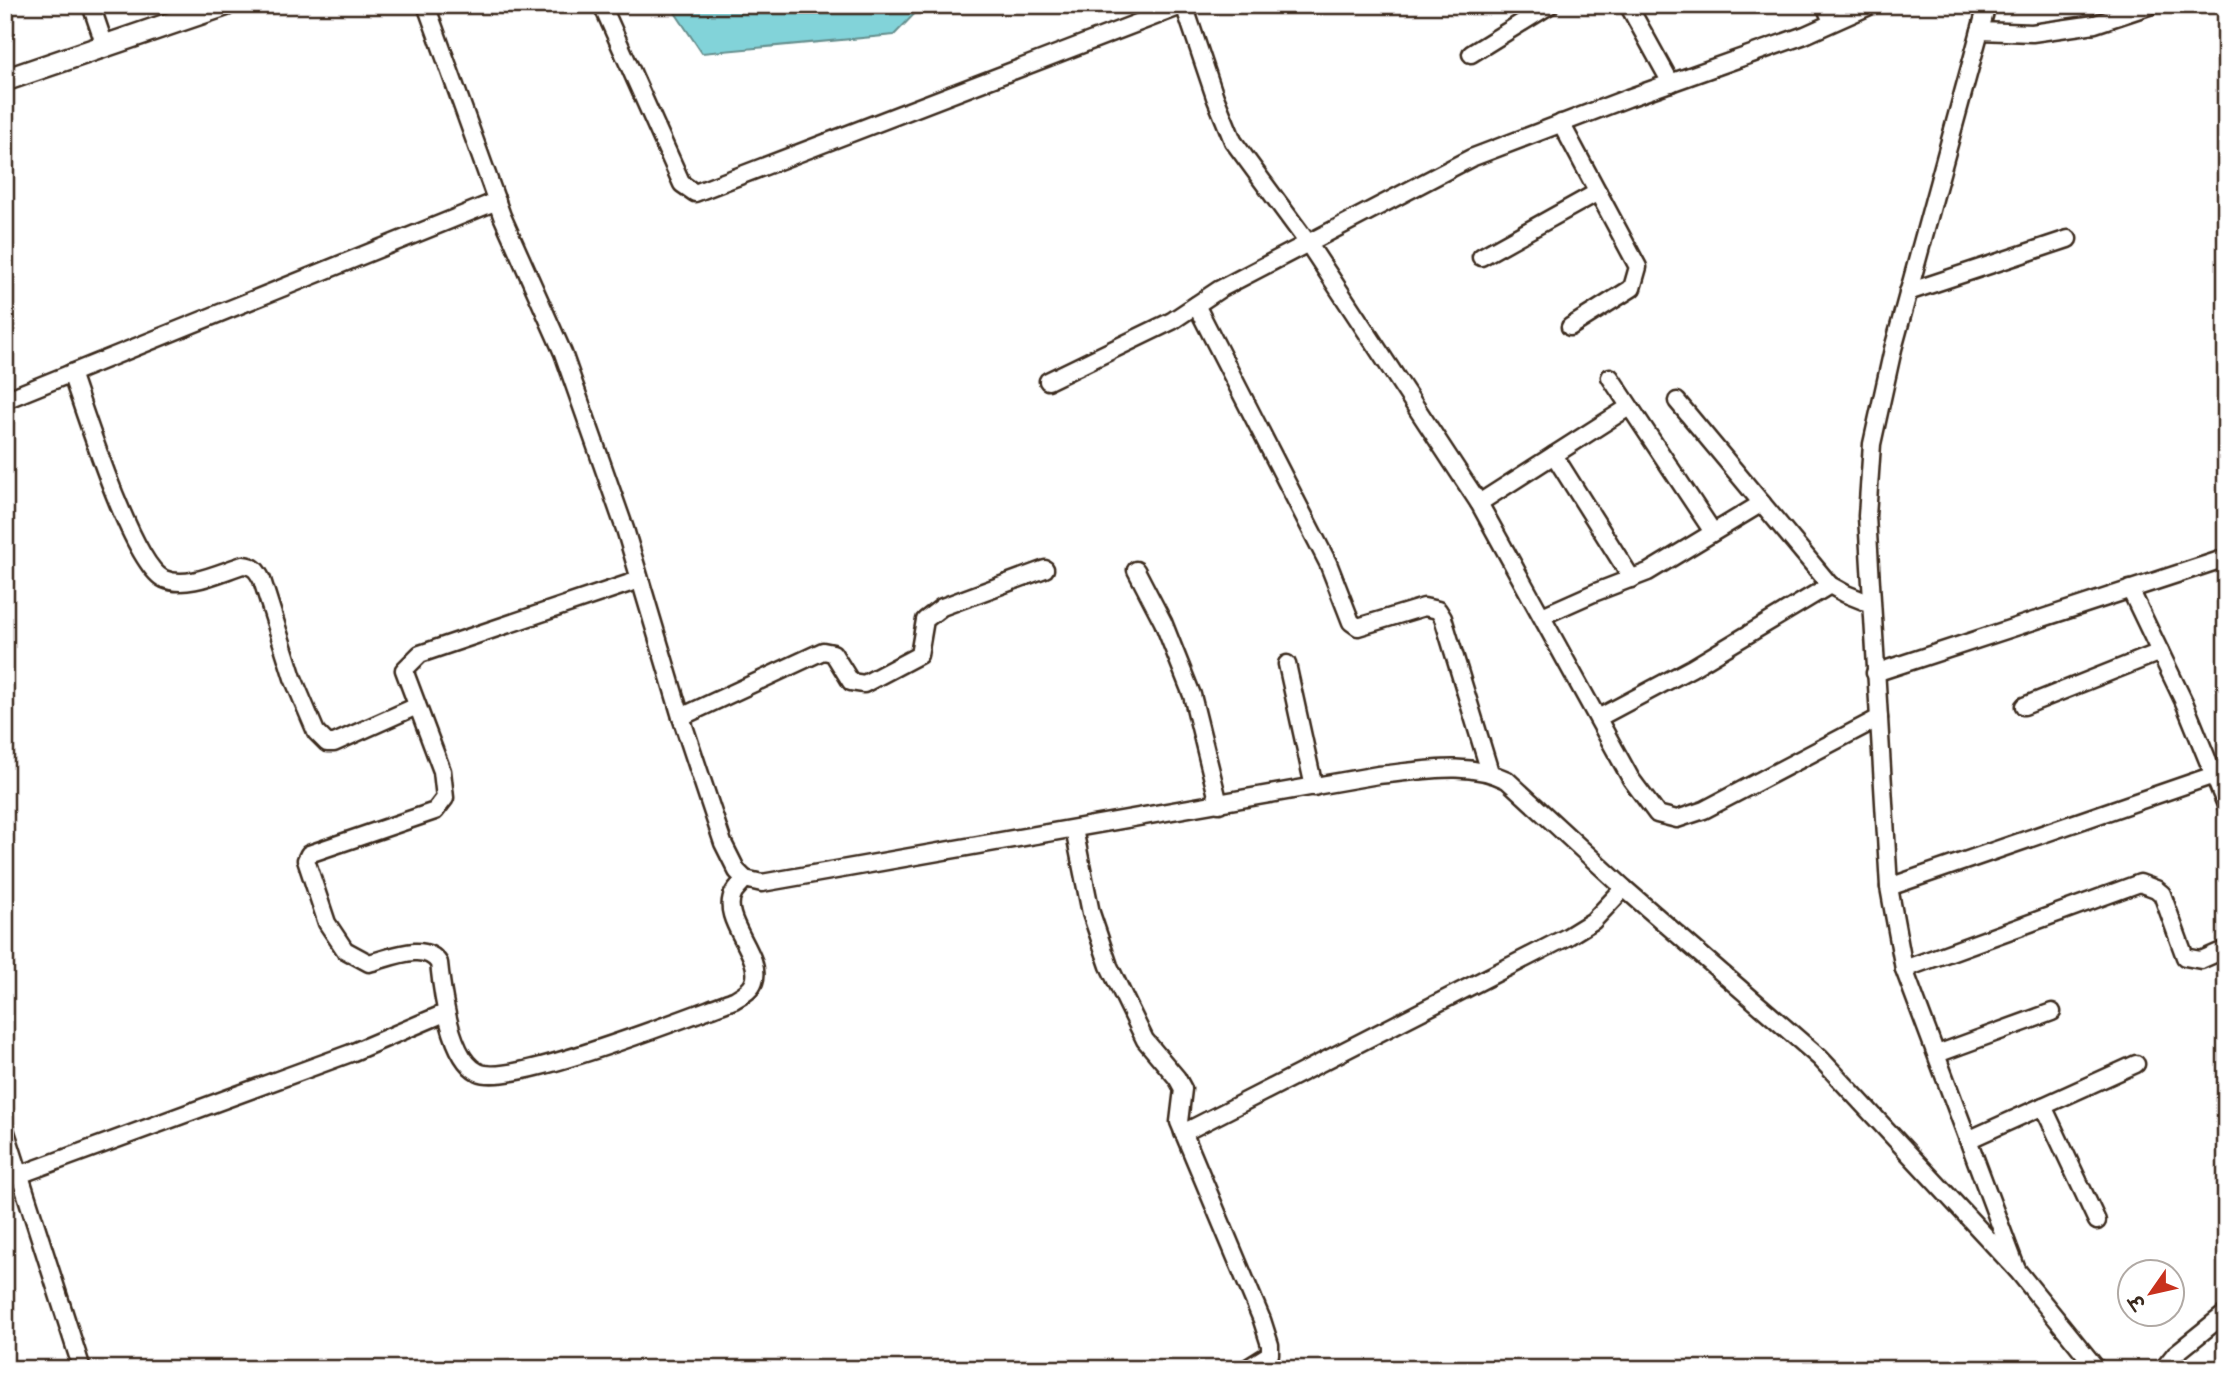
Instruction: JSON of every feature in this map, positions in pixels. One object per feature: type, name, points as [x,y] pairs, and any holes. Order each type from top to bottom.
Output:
[{"type":"street","points":[[91,5],[104,46]]},
{"type":"street","points":[[5,80],[225,5]]},
{"type":"street","points":[[426,5],[497,201],[563,353],[625,529],[681,716],[723,843],[737,871],[745,879],[762,883],[1378,775],[1457,768],[1490,772],[1507,780],[1624,888],[1820,1058],[2017,1270],[2097,1369]]},
{"type":"street","points":[[602,5],[682,184],[695,193],[1184,5],[1233,141],[1308,243],[1479,503],[1631,779],[1657,814],[1677,820],[1704,810],[1879,718]]},
{"type":"street","points":[[1471,54],[1550,5]]},
{"type":"street","points":[[1628,5],[1671,83]]},
{"type":"street","points":[[1825,5],[1832,22]]},
{"type":"street","points":[[1048,381],[1172,321],[1220,289],[1471,158],[1805,36],[1872,5]]},
{"type":"street","points":[[1987,5],[1893,349],[1872,444],[1867,516],[1889,887],[1904,969],[2017,1270]]},
{"type":"street","points":[[1980,31],[2032,33],[2070,28],[2095,24],[2152,5]]},
{"type":"street","points":[[1561,123],[1638,267],[1632,288],[1570,327]]},
{"type":"street","points":[[1481,257],[1598,192]]},
{"type":"street","points":[[5,400],[497,201]]},
{"type":"street","points":[[1908,292],[2067,239]]},
{"type":"street","points":[[1196,305],[1328,563],[1351,622],[1358,627],[1424,607],[1437,610],[1443,618],[1490,772]]},
{"type":"street","points":[[71,373],[116,496],[147,563],[164,578],[187,582],[243,565],[251,565],[256,569],[262,580],[293,678],[316,732],[327,743],[334,743],[418,706]]},
{"type":"street","points":[[1610,377],[1713,532]]},
{"type":"street","points":[[1677,401],[1829,585],[1871,604]]},
{"type":"street","points":[[1479,503],[1629,407]]},
{"type":"street","points":[[1554,455],[1632,579]]},
{"type":"street","points":[[1542,616],[1648,572],[1762,503]]},
{"type":"street","points":[[1875,673],[2226,558]]},
{"type":"street","points":[[681,716],[823,651],[833,653],[851,682],[864,684],[919,654],[925,620],[942,607],[1045,569]]},
{"type":"street","points":[[1136,570],[1163,622],[1192,695],[1219,804]]},
{"type":"street","points":[[639,580],[420,654],[404,670],[443,771],[445,797],[435,811],[316,850],[309,855],[306,860],[327,923],[345,950],[369,963],[421,951],[429,953],[439,963],[445,1013],[461,1054],[478,1072],[493,1075],[558,1063],[734,1000],[747,992],[755,981],[755,966],[732,915],[731,901],[734,892],[745,879]]},
{"type":"street","points":[[1598,718],[1692,668],[1829,585]]},
{"type":"street","points":[[2130,589],[2184,702],[2226,805]]},
{"type":"street","points":[[2024,706],[2160,652]]},
{"type":"street","points":[[1287,664],[1314,787]]},
{"type":"street","points":[[1889,887],[2214,775]]},
{"type":"street","points":[[1074,829],[1091,913],[1109,966],[1145,1040],[1177,1077],[1183,1089],[1179,1122],[1270,1345],[1273,1362],[1245,1369]]},
{"type":"street","points":[[1904,969],[2140,883],[2156,889],[2161,894],[2185,957],[2201,960],[2226,949]]},
{"type":"street","points":[[1183,1133],[1567,937],[1593,921],[1624,888]]},
{"type":"street","points":[[1937,1054],[2052,1012]]},
{"type":"street","points":[[19,1175],[351,1053],[445,1013]]},
{"type":"street","points":[[1968,1140],[2136,1064]]},
{"type":"street","points":[[2043,1106],[2097,1221]]},
{"type":"street","points":[[5,1129],[82,1369]]},
{"type":"street","points":[[2163,1369],[2175,1354],[2226,1313]]},
{"type":"water","points":[[670,5],[923,5],[894,35],[702,53]]}]
